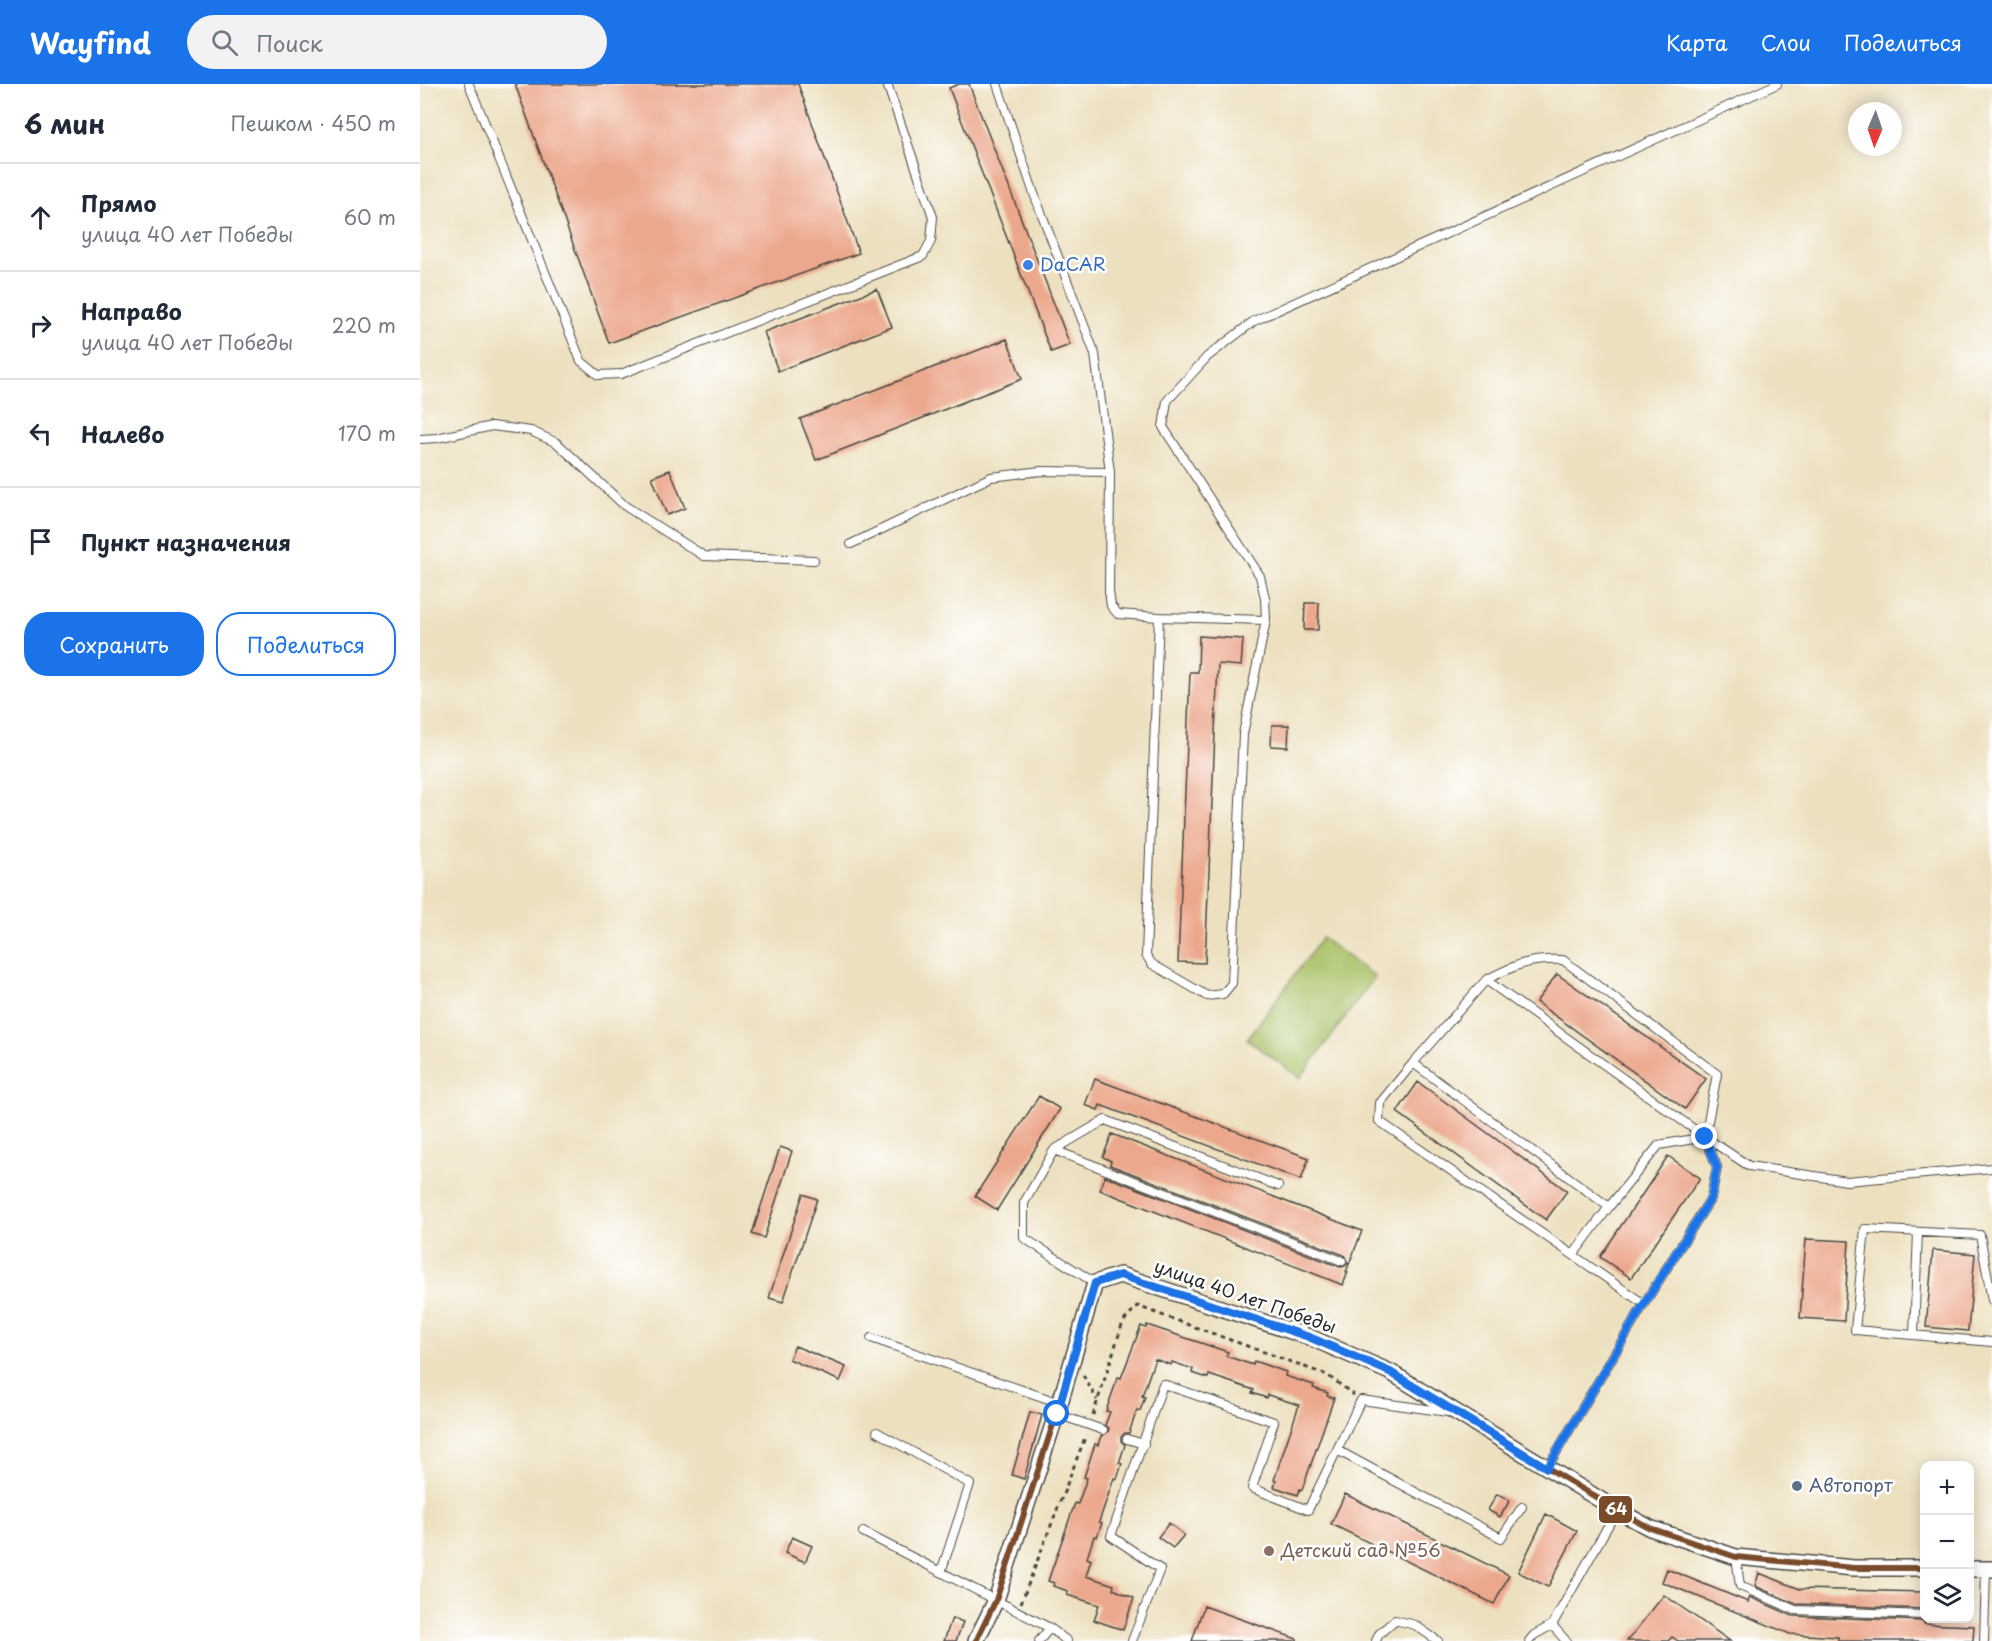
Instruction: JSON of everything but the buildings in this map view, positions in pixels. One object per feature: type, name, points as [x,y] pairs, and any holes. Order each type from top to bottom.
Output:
[{"type":"street","name":"улица 40 лет Победы","points":[[1095,1283],[1120,1275],[1309,1337],[1390,1372],[1650,1528],[1736,1557],[1854,1568],[1920,1568]]},
{"type":"street","points":[[976,1641],[996,1600],[1059,1408],[1095,1283]]},
{"type":"lane","points":[[470,84],[581,361],[598,375],[621,374],[923,256],[931,241],[933,217],[887,84]]},
{"type":"lane","points":[[997,84],[1033,191],[1095,354],[1110,472],[1109,592],[1111,606],[1118,614],[1266,620]]},
{"type":"lane","points":[[1159,617],[1146,955],[1152,964],[1207,996],[1223,994],[1232,982],[1243,734],[1266,620],[1265,598],[1260,576],[1163,427],[1167,401],[1207,357],[1254,321],[1777,84]]},
{"type":"lane","points":[[420,439],[492,426],[531,431],[557,443],[625,506],[704,556],[814,560]]},
{"type":"lane","points":[[851,544],[991,477],[1041,471],[1110,472]]},
{"type":"lane","points":[[1547,1468],[1644,1304],[1711,1198],[1717,1167],[1705,1137],[1717,1074],[1563,960],[1541,959],[1516,965],[1486,980],[1413,1063],[1380,1103],[1379,1122],[1644,1304]]},
{"type":"lane","points":[[1486,980],[1749,1166],[1848,1181],[1992,1168]]},
{"type":"lane","points":[[1413,1063],[1609,1207]]},
{"type":"lane","points":[[1095,1283],[1024,1238],[1024,1203],[1054,1150],[1105,1120],[1278,1186]]},
{"type":"lane","points":[[1573,1254],[1659,1145],[1705,1137]]},
{"type":"lane","points":[[1054,1150],[1342,1261]]},
{"type":"lane","points":[[1992,1300],[1980,1235],[1865,1229],[1855,1330],[1992,1342]]},
{"type":"lane","points":[[1914,1335],[1918,1232]]},
{"type":"lane","points":[[871,1338],[1059,1408],[1103,1430]]},
{"type":"lane","points":[[1132,1641],[1160,1569],[1111,1536],[1163,1384],[1274,1422],[1252,1488],[1308,1510],[1361,1400],[1459,1413]]},
{"type":"lane","points":[[877,1432],[970,1484],[941,1572]]},
{"type":"lane","points":[[1127,1439],[1144,1444]]},
{"type":"lane","points":[[1336,1450],[1501,1538],[1522,1507]]},
{"type":"lane","points":[[1529,1641],[1534,1635],[1552,1625],[1617,1510]]},
{"type":"lane","points":[[863,1532],[1050,1628],[1067,1641]]},
{"type":"lane","points":[[1736,1557],[1740,1586],[1795,1610],[1920,1616]]},
{"type":"lane","points":[[1984,1641],[1989,1569]]},
{"type":"lane","points":[[1376,1641],[1379,1634],[1395,1620],[1415,1624],[1438,1641]]},
{"type":"lane","points":[[1552,1625],[1566,1641]]},
{"type":"lane","points":[[1039,1641],[1050,1628]]},
{"type":"path","points":[[1081,1369],[1097,1400]]},
{"type":"green space","points":[[1322,938],[1375,977],[1300,1078],[1247,1039]]},
{"type":"transit line","name":"64","points":[[976,1641],[996,1600],[1060,1403],[1095,1283],[1120,1275],[1309,1337],[1390,1372],[1650,1528],[1736,1557],[1854,1568],[1920,1568]]},
{"type":"place","name":"DaCAR","points":[[1028,265]]},
{"type":"place","name":"Автопорт","points":[[1797,1486]]},
{"type":"place","name":"Детский сад №56","points":[[1269,1551]]},
{"type":"route","points":[[1057,1414],[1095,1283],[1120,1275],[1309,1337],[1390,1372],[1547,1468],[1644,1304],[1711,1198],[1717,1167],[1705,1137]]}]
